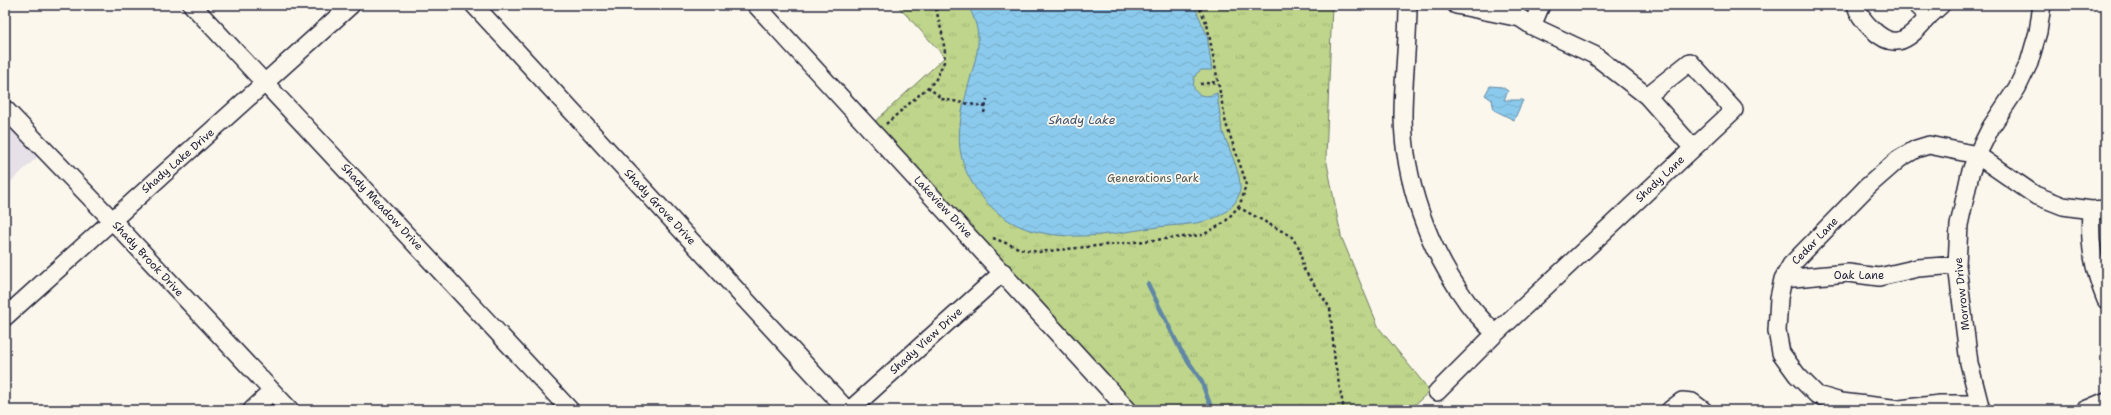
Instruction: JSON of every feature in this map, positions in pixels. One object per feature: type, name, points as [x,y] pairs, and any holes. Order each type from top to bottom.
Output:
[{"type":"street","name":"Shady Meadow Drive","points":[[192,5],[266,82],[570,410]]},
{"type":"street","name":"Shady Lake Drive","points":[[5,316],[111,219],[351,5]]},
{"type":"street","name":"Shady Grove Drive","points":[[474,5],[847,410]]},
{"type":"street","name":"Lakeview Drive","points":[[756,5],[1003,272],[1128,410]]},
{"type":"street","points":[[1408,5],[1403,117],[1406,150],[1413,186],[1428,232],[1452,279],[1465,300],[1495,334]]},
{"type":"street","name":"Shady Lane","points":[[1437,392],[1495,334],[1693,148],[1647,96],[1594,55],[1532,26],[1520,18],[1508,14],[1456,5]]},
{"type":"street","points":[[1532,26],[1541,5]]},
{"type":"street","points":[[1856,5],[1868,26],[1879,36],[1892,42],[1899,41],[1911,34],[1929,9]]},
{"type":"street","name":"Morrow Drive","points":[[1980,407],[1969,363],[1957,265],[1959,224],[1970,174],[1977,155],[1991,127],[2017,88],[2029,63],[2038,32],[2042,5]]},
{"type":"street","points":[[1647,96],[1690,62],[1734,110],[1693,148]]},
{"type":"street","name":"Shady Brook Drive","points":[[5,109],[111,219],[290,410]]},
{"type":"street","name":"Cedar Lane","points":[[1977,155],[1929,145],[1916,149],[1899,159],[1867,187],[1791,265],[1783,279],[1779,298],[1777,331],[1781,353],[1797,375],[1818,395],[1841,402],[1900,409],[1940,404],[1980,407]]},
{"type":"street","points":[[1977,155],[2035,195],[2062,206],[2098,210],[2089,238],[2096,275],[2106,300]]},
{"type":"street","name":"Oak Lane","points":[[1783,279],[1848,273],[1879,277],[1918,268],[1957,265]]},
{"type":"street","name":"Shady View Drive","points":[[850,410],[1003,272]]},
{"type":"street","points":[[252,410],[272,391]]},
{"type":"street","points":[[1670,410],[1682,401],[1697,406]]},
{"type":"street","points":[[2086,410],[2106,401]]},
{"type":"path","points":[[885,125],[935,81],[944,62],[945,52],[935,5]]},
{"type":"path","points":[[988,236],[1021,249],[1038,252],[1203,234],[1225,222],[1238,207],[1243,197],[1246,182],[1226,124],[1207,24],[1198,5]]},
{"type":"path","points":[[1200,84],[1217,82]]},
{"type":"path","points":[[928,87],[942,99],[986,107]]},
{"type":"path","points":[[984,113],[987,99]]},
{"type":"path","points":[[1238,207],[1292,236],[1300,249],[1303,268],[1330,308],[1335,363],[1344,410]]},
{"type":"shaded area","points":[[5,109],[45,150],[5,187]]},
{"type":"green space","name":"Generations Park","points":[[897,5],[1332,5],[1326,158],[1341,236],[1379,328],[1430,391],[1409,410],[1128,410],[869,127],[945,57]]},
{"type":"water","name":"Shady Lake","points":[[968,5],[1194,5],[1207,35],[1212,70],[1201,70],[1196,74],[1194,80],[1195,90],[1197,93],[1205,96],[1217,93],[1223,132],[1239,176],[1240,193],[1236,201],[1227,211],[1210,220],[1113,234],[1083,236],[1053,235],[1029,230],[1013,223],[998,213],[979,193],[969,178],[963,163],[960,149],[959,134],[961,119],[978,45],[977,28]]},
{"type":"water","points":[[1490,86],[1502,87],[1508,91],[1504,100],[1523,100],[1514,120],[1494,110],[1492,100],[1485,95]]},
{"type":"waterway","points":[[1148,284],[1180,349],[1201,380],[1212,410]]}]
